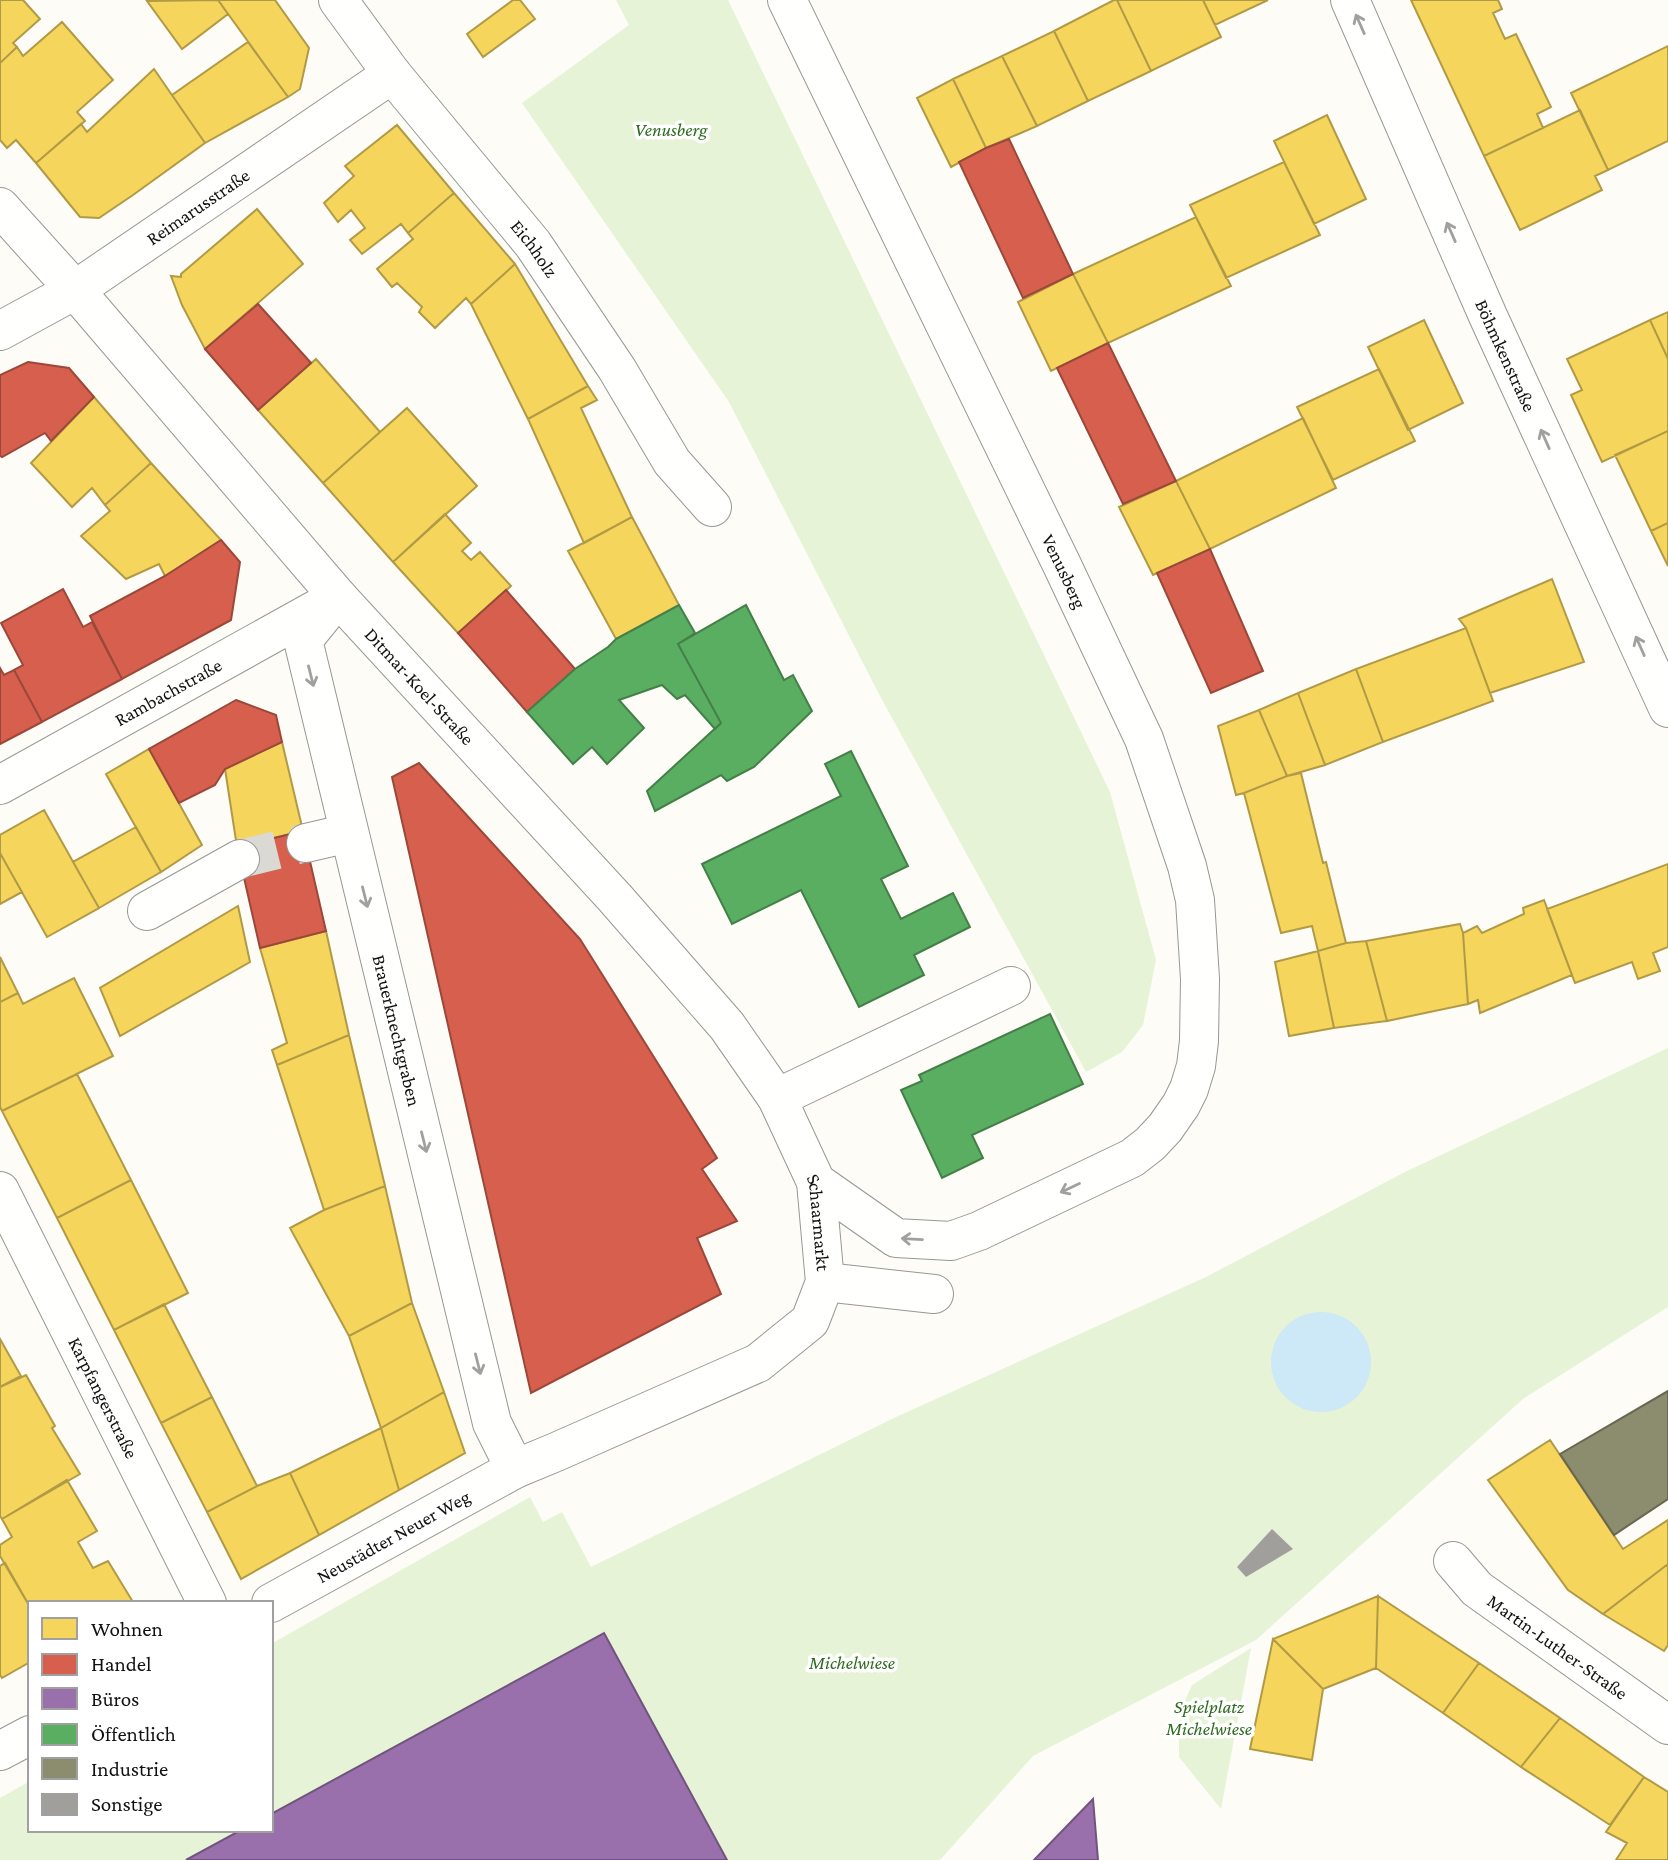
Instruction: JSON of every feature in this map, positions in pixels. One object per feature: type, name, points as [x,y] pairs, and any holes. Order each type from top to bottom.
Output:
[{"type":"street","name":"Eichholz","points":[[338,0],[392,74],[533,244],[617,369],[672,462],[712,508]]},
{"type":"street","name":"Venusberg","points":[[787,0],[1056,552],[1144,739],[1187,866],[1195,900],[1200,979],[1196,1066],[1189,1089],[1166,1128],[1132,1158]]},
{"type":"street","name":"Böhmkenstraße","points":[[1350,0],[1445,219],[1668,709]]},
{"type":"street","name":"Reimarusstraße","points":[[0,331],[75,290],[392,74]]},
{"type":"street","name":"Ditmar-Koel-Straße","points":[[0,207],[75,290],[338,597],[615,898],[727,1026],[777,1098],[816,1182]]},
{"type":"street","name":"Rambachstraße","points":[[0,785],[338,597]]},
{"type":"street","name":"Brauerknechtgraben","points":[[338,597],[303,640],[492,1423],[515,1468]]},
{"type":"street","points":[[306,843],[349,833]]},
{"type":"street","points":[[147,911],[240,859]]},
{"type":"street","points":[[777,1098],[1011,985]]},
{"type":"street","name":"Schaarmarkt","points":[[816,1182],[896,1238],[951,1241],[979,1231],[1132,1158]]},
{"type":"street","name":"Schaarmarkt","points":[[515,1468],[758,1363],[810,1321],[825,1282],[816,1182]]},
{"type":"street","name":"Karpfangerstraße","points":[[0,1191],[205,1601]]},
{"type":"street","points":[[825,1282],[934,1294]]},
{"type":"street","name":"Neustädter Neuer Weg","points":[[273,1602],[515,1468]]},
{"type":"street","name":"Martin-Luther-Straße","points":[[1453,1561],[1477,1589],[1668,1726]]},
{"type":"street","points":[[0,1751],[28,1736]]},
{"type":"green space","name":"Venusberg","points":[[616,0],[728,0],[1110,792],[1156,960],[1143,1025],[1122,1052],[1086,1072],[880,696],[729,402],[522,103],[629,25]]},
{"type":"green space","name":"Michelwiese","points":[[1668,1048],[1668,1307],[1523,1399],[1256,1640],[1033,1756],[940,1860],[727,1860],[273,1814],[273,1643],[530,1497],[543,1522],[562,1512],[591,1567],[896,1417],[1206,1277],[1405,1172]]},
{"type":"green space","name":"Spielplatz Michelwiese","points":[[1251,1648],[1221,1809],[1179,1757],[1179,1713],[1192,1685]]},
{"type":"green space","points":[[28,1782],[28,1832],[237,1832],[186,1860],[0,1860],[0,1798]]},
{"type":"water","points":[[1321,1312],[1340,1316],[1357,1326],[1367,1343],[1371,1362],[1367,1381],[1357,1398],[1340,1408],[1321,1412],[1302,1408],[1285,1398],[1275,1381],[1271,1362],[1275,1343],[1285,1326],[1302,1316]]},
{"type":"building: Wohnen","points":[[0,0],[23,0],[40,19],[13,43],[17,47],[0,63]]},
{"type":"building: Wohnen","points":[[218,0],[275,0],[309,48],[300,89],[288,97]]},
{"type":"building: Wohnen","points":[[218,0],[228,14],[182,49],[147,1]]},
{"type":"building: Wohnen","points":[[513,0],[520,0],[535,19],[483,57],[467,34]]},
{"type":"building: Wohnen","points":[[1117,0],[1151,71],[1088,101],[1054,31]]},
{"type":"building: Wohnen","points":[[1117,0],[1203,0],[1221,37],[1151,71]]},
{"type":"building: Wohnen","points":[[1203,0],[1268,0],[1215,25]]},
{"type":"building: Wohnen","points":[[1411,0],[1498,0],[1502,9],[1493,13],[1505,39],[1516,34],[1551,107],[1537,114],[1543,128],[1484,156]]},
{"type":"building: Wohnen","points":[[62,22],[113,80],[77,112],[85,121],[36,163],[16,140],[7,148],[0,140],[0,63],[17,47],[23,56]]},
{"type":"building: Wohnen","points":[[1054,31],[1088,101],[1037,126],[1002,56]]},
{"type":"building: Wohnen","points":[[248,42],[288,97],[205,143],[172,95]]},
{"type":"building: Wohnen","points":[[1668,46],[1668,141],[1608,170],[1571,93]]},
{"type":"building: Wohnen","points":[[1002,56],[1037,126],[986,148],[953,79]]},
{"type":"building: Wohnen","points":[[154,69],[205,143],[99,218],[80,217],[36,163],[81,124],[87,132]]},
{"type":"building: Wohnen","points":[[953,79],[986,148],[951,167],[917,98]]},
{"type":"building: Wohnen","points":[[1580,110],[1608,170],[1595,176],[1602,190],[1520,230],[1484,156]]},
{"type":"building: Wohnen","points":[[1327,115],[1366,199],[1314,224],[1274,141]]},
{"type":"building: Wohnen","points":[[397,125],[454,193],[408,233],[401,224],[362,254],[350,240],[365,228],[351,210],[338,222],[324,203],[354,176],[345,166]]},
{"type":"building: Wohnen","points":[[1284,162],[1320,235],[1226,278],[1190,205]]},
{"type":"building: Wohnen","points":[[454,193],[515,264],[471,304],[466,298],[435,328],[419,312],[422,307],[397,283],[392,287],[377,269],[413,239],[408,233]]},
{"type":"building: Wohnen","points":[[257,209],[303,264],[205,349],[182,305],[171,276],[181,277],[181,274]]},
{"type":"building: Wohnen","points":[[1196,217],[1231,286],[1108,343],[1073,274]]},
{"type":"building: Wohnen","points":[[515,264],[588,386],[528,419],[471,304]]},
{"type":"building: Wohnen","points":[[1073,274],[1108,343],[1051,371],[1018,302]]},
{"type":"building: Wohnen","points":[[1668,312],[1668,359],[1650,320]]},
{"type":"building: Wohnen","points":[[1424,320],[1463,403],[1408,430],[1368,347]]},
{"type":"building: Wohnen","points":[[1650,320],[1668,359],[1668,431],[1602,462],[1571,395],[1582,390],[1567,359]]},
{"type":"building: Wohnen","points":[[316,359],[380,432],[323,483],[258,410]]},
{"type":"building: Wohnen","points":[[1379,369],[1415,441],[1333,480],[1297,407]]},
{"type":"building: Wohnen","points":[[588,386],[597,400],[581,408],[632,517],[584,543],[528,419]]},
{"type":"building: Wohnen","points":[[94,397],[151,463],[105,505],[92,488],[72,507],[31,463]]},
{"type":"building: Wohnen","points":[[407,408],[477,486],[393,562],[323,483]]},
{"type":"building: Wohnen","points":[[1303,418],[1336,488],[1210,549],[1176,481]]},
{"type":"building: Wohnen","points":[[1668,431],[1668,523],[1651,531],[1615,455]]},
{"type":"building: Wohnen","points":[[151,463],[221,540],[165,576],[159,564],[126,579],[81,536],[110,511],[105,505]]},
{"type":"building: Wohnen","points":[[1176,481],[1210,549],[1153,575],[1119,507]]},
{"type":"building: Wohnen","points":[[445,514],[471,543],[462,551],[471,560],[480,552],[511,586],[458,633],[393,562]]},
{"type":"building: Wohnen","points":[[632,517],[679,605],[616,639],[568,551]]},
{"type":"building: Wohnen","points":[[1668,523],[1668,566],[1651,531]]},
{"type":"building: Wohnen","points":[[1552,579],[1584,662],[1490,693],[1466,628],[1459,619]]},
{"type":"building: Wohnen","points":[[1466,628],[1493,701],[1383,742],[1356,669]]},
{"type":"building: Wohnen","points":[[1356,669],[1383,742],[1325,765],[1298,693]]},
{"type":"building: Wohnen","points":[[1298,693],[1325,765],[1287,776],[1259,710]]},
{"type":"building: Wohnen","points":[[1259,710],[1287,776],[1236,795],[1218,726]]},
{"type":"building: Wohnen","points":[[282,742],[303,831],[237,847],[225,769]]},
{"type":"building: Wohnen","points":[[149,749],[202,845],[161,872],[106,774]]},
{"type":"building: Wohnen","points":[[1301,773],[1346,943],[1318,951],[1312,926],[1281,933],[1244,793]]},
{"type":"building: Wohnen","points":[[44,810],[99,908],[47,937],[0,853],[0,835]]},
{"type":"building: Wohnen","points":[[136,827],[161,872],[99,908],[73,862]]},
{"type":"building: Wohnen","points":[[0,853],[22,892],[0,904]]},
{"type":"building: Wohnen","points":[[1668,864],[1668,947],[1653,953],[1660,971],[1638,979],[1632,962],[1575,983],[1547,909]]},
{"type":"building: Wohnen","points":[[1544,900],[1572,975],[1480,1013],[1478,1000],[1468,1004],[1463,933],[1477,926],[1482,933],[1524,914],[1523,908]]},
{"type":"building: Wohnen","points":[[238,906],[250,962],[120,1036],[100,988]]},
{"type":"building: Wohnen","points":[[1460,924],[1468,1004],[1387,1021],[1366,941]]},
{"type":"building: Wohnen","points":[[326,931],[349,1035],[277,1065],[272,1050],[287,1043],[260,948]]},
{"type":"building: Wohnen","points":[[1366,941],[1387,1021],[1334,1028],[1318,951],[1346,943]]},
{"type":"building: Wohnen","points":[[1318,951],[1334,1028],[1289,1036],[1275,962]]},
{"type":"building: Wohnen","points":[[0,957],[18,993],[0,1002]]},
{"type":"building: Wohnen","points":[[74,978],[113,1056],[2,1111],[0,1002],[18,993],[23,1004]]},
{"type":"building: Wohnen","points":[[349,1035],[385,1186],[324,1210],[277,1065]]},
{"type":"building: Wohnen","points":[[77,1074],[131,1180],[57,1218],[2,1111]]},
{"type":"building: Wohnen","points":[[131,1180],[188,1293],[114,1330],[57,1218]]},
{"type":"building: Wohnen","points":[[385,1186],[412,1303],[349,1336],[290,1228],[324,1210]]},
{"type":"building: Wohnen","points":[[412,1303],[444,1392],[381,1428],[349,1336]]},
{"type":"building: Wohnen","points":[[164,1304],[212,1397],[161,1423],[114,1330]]},
{"type":"building: Wohnen","points":[[0,1339],[21,1376],[0,1387]]},
{"type":"building: Wohnen","points":[[26,1375],[55,1426],[52,1428],[80,1474],[2,1519],[0,1387]]},
{"type":"building: Wohnen","points":[[444,1392],[465,1453],[399,1490],[381,1428]]},
{"type":"building: Wohnen","points":[[212,1397],[257,1486],[207,1512],[161,1423]]},
{"type":"building: Wohnen","points":[[381,1428],[399,1490],[319,1535],[290,1473]]},
{"type":"building: Wohnen","points":[[1550,1440],[1623,1549],[1668,1520],[1668,1564],[1603,1614],[1568,1590],[1488,1480]]},
{"type":"building: Wohnen","points":[[290,1473],[319,1535],[241,1579],[207,1512],[257,1486]]},
{"type":"building: Wohnen","points":[[67,1480],[97,1531],[78,1542],[93,1568],[108,1561],[132,1601],[28,1601],[28,1604],[0,1556],[0,1545],[12,1537],[2,1519]]},
{"type":"building: Wohnen","points":[[5,1563],[28,1603],[28,1663],[2,1678],[0,1675],[0,1566]]},
{"type":"building: Wohnen","points":[[1668,1564],[1668,1645],[1664,1651],[1603,1614]]},
{"type":"building: Wohnen","points":[[1378,1596],[1376,1668],[1323,1689],[1273,1639]]},
{"type":"building: Wohnen","points":[[1378,1596],[1479,1663],[1443,1713],[1376,1668]]},
{"type":"building: Wohnen","points":[[1273,1639],[1323,1689],[1312,1760],[1250,1749]]},
{"type":"building: Wohnen","points":[[1479,1663],[1560,1718],[1521,1767],[1443,1713]]},
{"type":"building: Wohnen","points":[[1560,1718],[1644,1777],[1610,1825],[1521,1767]]},
{"type":"building: Wohnen","points":[[1644,1777],[1668,1792],[1668,1860],[1616,1860],[1627,1843],[1606,1832]]},
{"type":"building: Handel","points":[[1009,139],[1073,274],[1023,298],[959,162]]},
{"type":"building: Handel","points":[[258,304],[311,363],[258,410],[205,349]]},
{"type":"building: Handel","points":[[1108,343],[1176,481],[1123,504],[1057,368]]},
{"type":"building: Handel","points":[[28,362],[69,368],[94,397],[51,441],[45,433],[2,457],[0,375]]},
{"type":"building: Handel","points":[[221,540],[240,562],[231,620],[122,679],[90,616],[165,576]]},
{"type":"building: Handel","points":[[1210,549],[1263,671],[1211,693],[1157,573]]},
{"type":"building: Handel","points":[[63,589],[83,627],[92,622],[122,679],[42,722],[14,670],[23,665],[1,623]]},
{"type":"building: Handel","points":[[506,590],[575,669],[527,712],[458,633]]},
{"type":"building: Handel","points":[[0,668],[4,675],[14,670],[42,722],[0,744]]},
{"type":"building: Handel","points":[[236,700],[276,715],[282,742],[225,769],[215,785],[179,803],[149,749]]},
{"type":"building: Handel","points":[[419,763],[580,939],[717,1158],[702,1169],[737,1221],[697,1238],[721,1294],[531,1393],[392,777]]},
{"type":"building: Handel","points":[[303,831],[326,931],[260,948],[237,847]]},
{"type":"building: Büros","points":[[604,1633],[727,1860],[186,1860],[237,1832],[273,1832],[273,1813]]},
{"type":"building: Büros","points":[[1093,1799],[1098,1860],[1034,1860]]},
{"type":"building: Öffentlich","points":[[679,605],[695,633],[678,644],[721,723],[715,729],[685,695],[677,699],[662,685],[619,700],[644,728],[607,764],[592,747],[573,764],[527,712],[575,669],[616,639]]},
{"type":"building: Öffentlich","points":[[746,605],[784,680],[793,675],[812,711],[754,767],[727,781],[721,775],[655,811],[647,791],[721,723],[678,644]]},
{"type":"building: Öffentlich","points":[[851,751],[908,866],[881,879],[901,919],[953,893],[970,927],[914,955],[924,975],[859,1007],[801,890],[732,924],[702,864],[841,796],[825,764]]},
{"type":"building: Öffentlich","points":[[1050,1014],[1083,1084],[972,1135],[983,1158],[942,1178],[901,1090],[922,1081],[919,1075]]},
{"type":"building: Industrie","points":[[1668,1391],[1668,1499],[1614,1535],[1560,1454]]},
{"type":"building: Sonstige","points":[[1272,1529],[1293,1549],[1246,1577],[1237,1567]]},
{"type":"tunnel","points":[[240,859],[306,843]]}]
